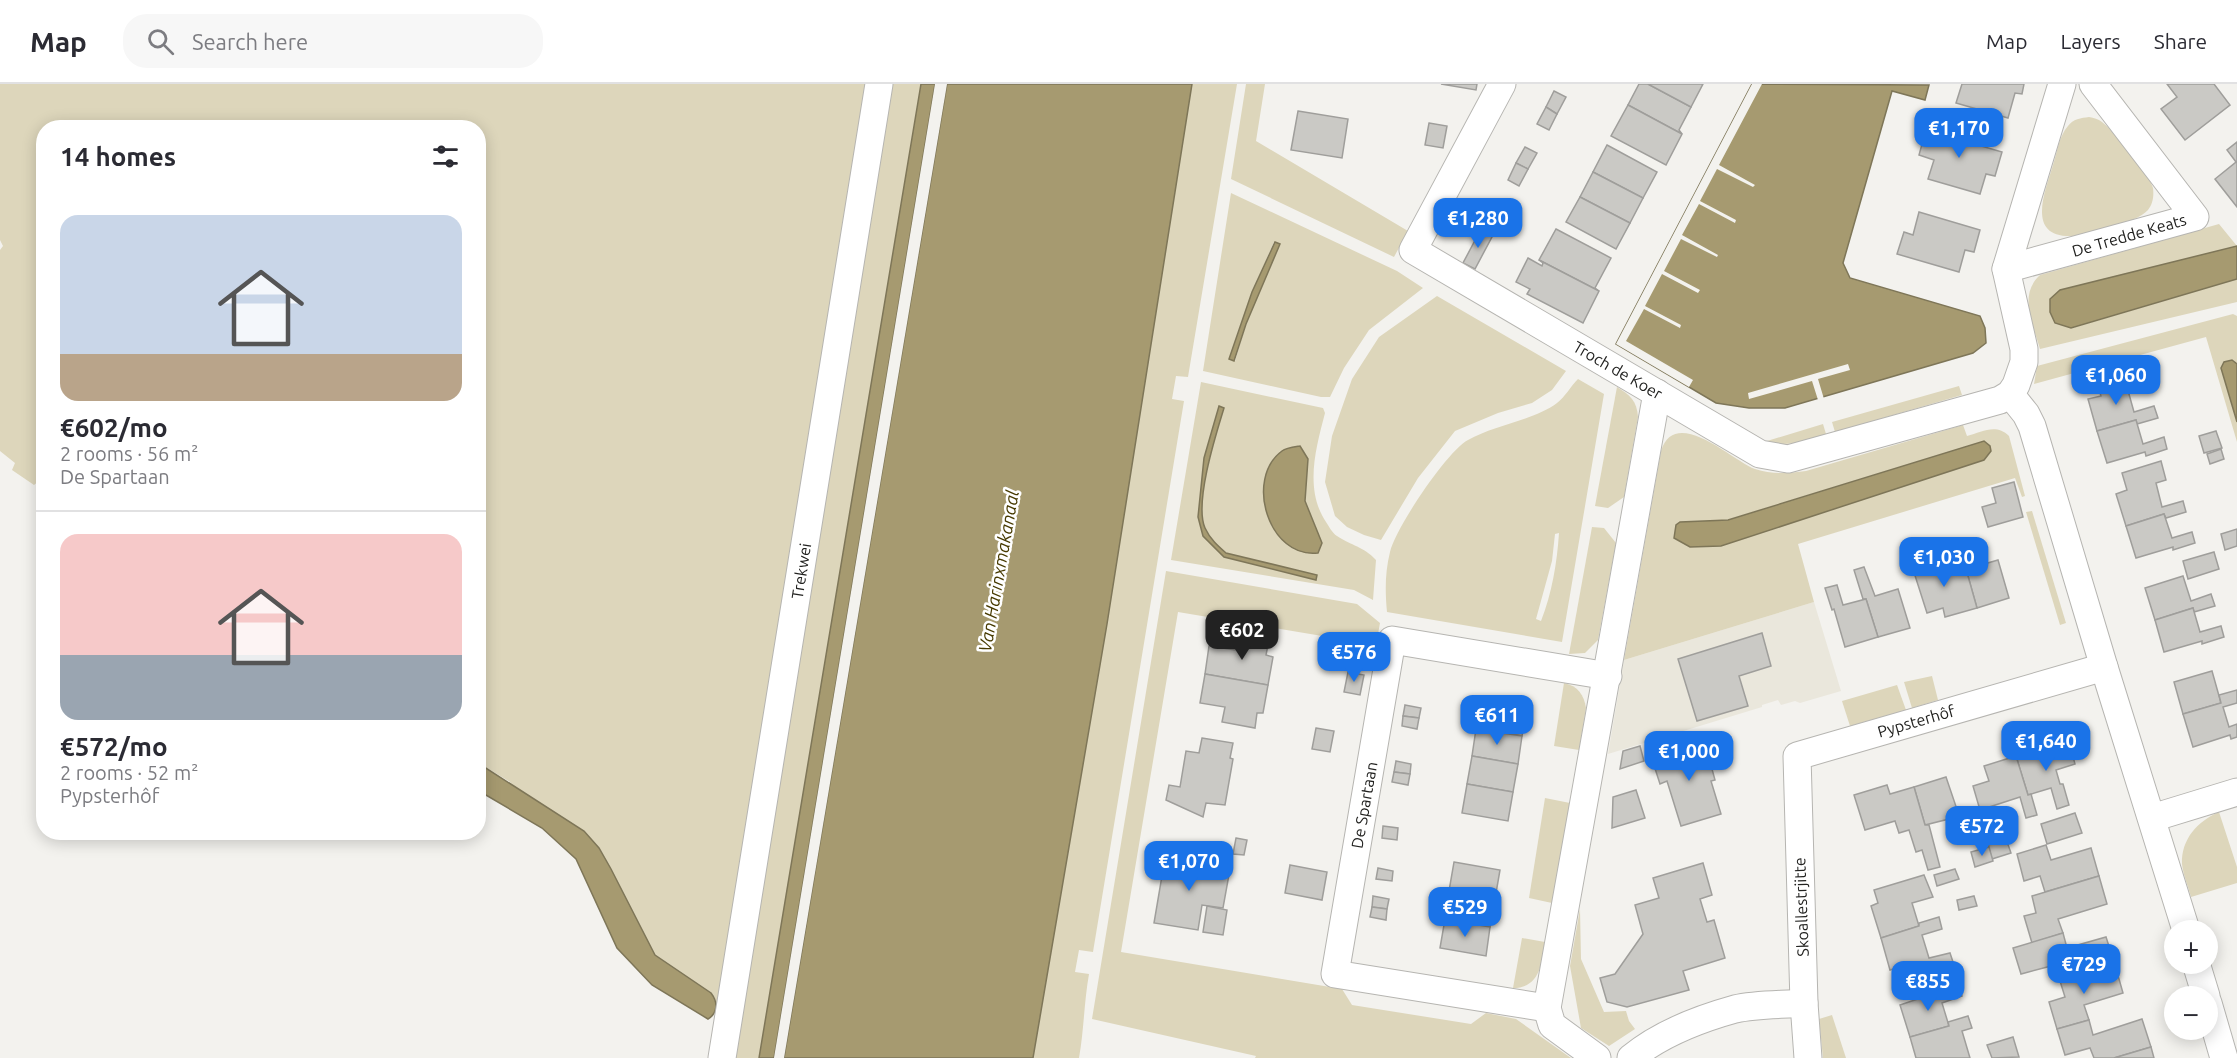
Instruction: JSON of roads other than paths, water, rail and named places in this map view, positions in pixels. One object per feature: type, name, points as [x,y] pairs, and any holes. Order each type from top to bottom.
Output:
[{"type":"street","name":"Trekwei","points":[[722,1058],[879,84]]},
{"type":"street","name":"Troch de Koer","points":[[1502,84],[1413,250],[1760,454],[1788,459],[2000,400],[2010,394]]},
{"type":"street","points":[[2062,84],[2006,269],[2025,349],[2021,374],[2010,394],[2026,414],[2032,426],[2183,920]]},
{"type":"street","name":"De Tredde Keats","points":[[2006,269],[2195,217],[2093,84]]},
{"type":"street","points":[[1597,1058],[1552,1026],[1547,1008],[1657,393]]},
{"type":"street","name":"De Spartaan","points":[[1547,1008],[1335,974],[1392,640],[1608,676]]},
{"type":"street","name":"Pypsterhôf","points":[[1797,756],[2104,667]]},
{"type":"street","name":"Skoallestrjitte","points":[[1797,756],[1804,1003],[1808,1058]]},
{"type":"street","points":[[2152,818],[2237,792]]},
{"type":"street","points":[[1631,1058],[1643,1048],[1676,1030],[1737,1009],[1804,1003]]},
{"type":"street","points":[[2218,1037],[2224,1058]]},
{"type":"water","points":[[921,84],[935,84],[774,1058],[759,1058]]},
{"type":"water","name":"Van Harinxmakanaal","points":[[947,84],[1192,84],[1107,624],[1033,1058],[784,1058]]},
{"type":"water","points":[[1752,84],[1929,85],[1925,100],[1892,91],[1843,263],[1850,278],[1980,316],[1985,328],[1986,343],[1973,353],[1785,408],[1749,408],[1716,403],[1616,344]]},
{"type":"water","points":[[1275,242],[1280,244],[1246,324],[1234,361],[1229,359],[1252,292]]},
{"type":"water","points":[[2237,246],[2237,279],[2071,328],[2055,323],[2050,312],[2050,299],[2060,290]]},
{"type":"water","points":[[2232,360],[2237,364],[2237,422],[2221,368],[2224,362]]},
{"type":"water","points":[[1219,406],[1224,408],[1207,468],[1202,502],[1202,517],[1207,532],[1226,553],[1317,575],[1316,580],[1224,557],[1203,536],[1198,517],[1204,458]]},
{"type":"water","points":[[1984,441],[1990,446],[1991,451],[1984,460],[1721,546],[1690,547],[1674,538],[1676,525],[1680,522],[1728,520]]},
{"type":"water","points":[[1300,446],[1308,459],[1305,501],[1322,543],[1318,553],[1301,551],[1286,544],[1275,531],[1267,515],[1264,497],[1265,480],[1271,464],[1282,451]]},
{"type":"water","points":[[486,768],[584,831],[599,848],[655,955],[711,993],[716,1007],[711,1017],[708,1019],[652,985],[617,948],[576,859],[542,828],[486,795]]}]
